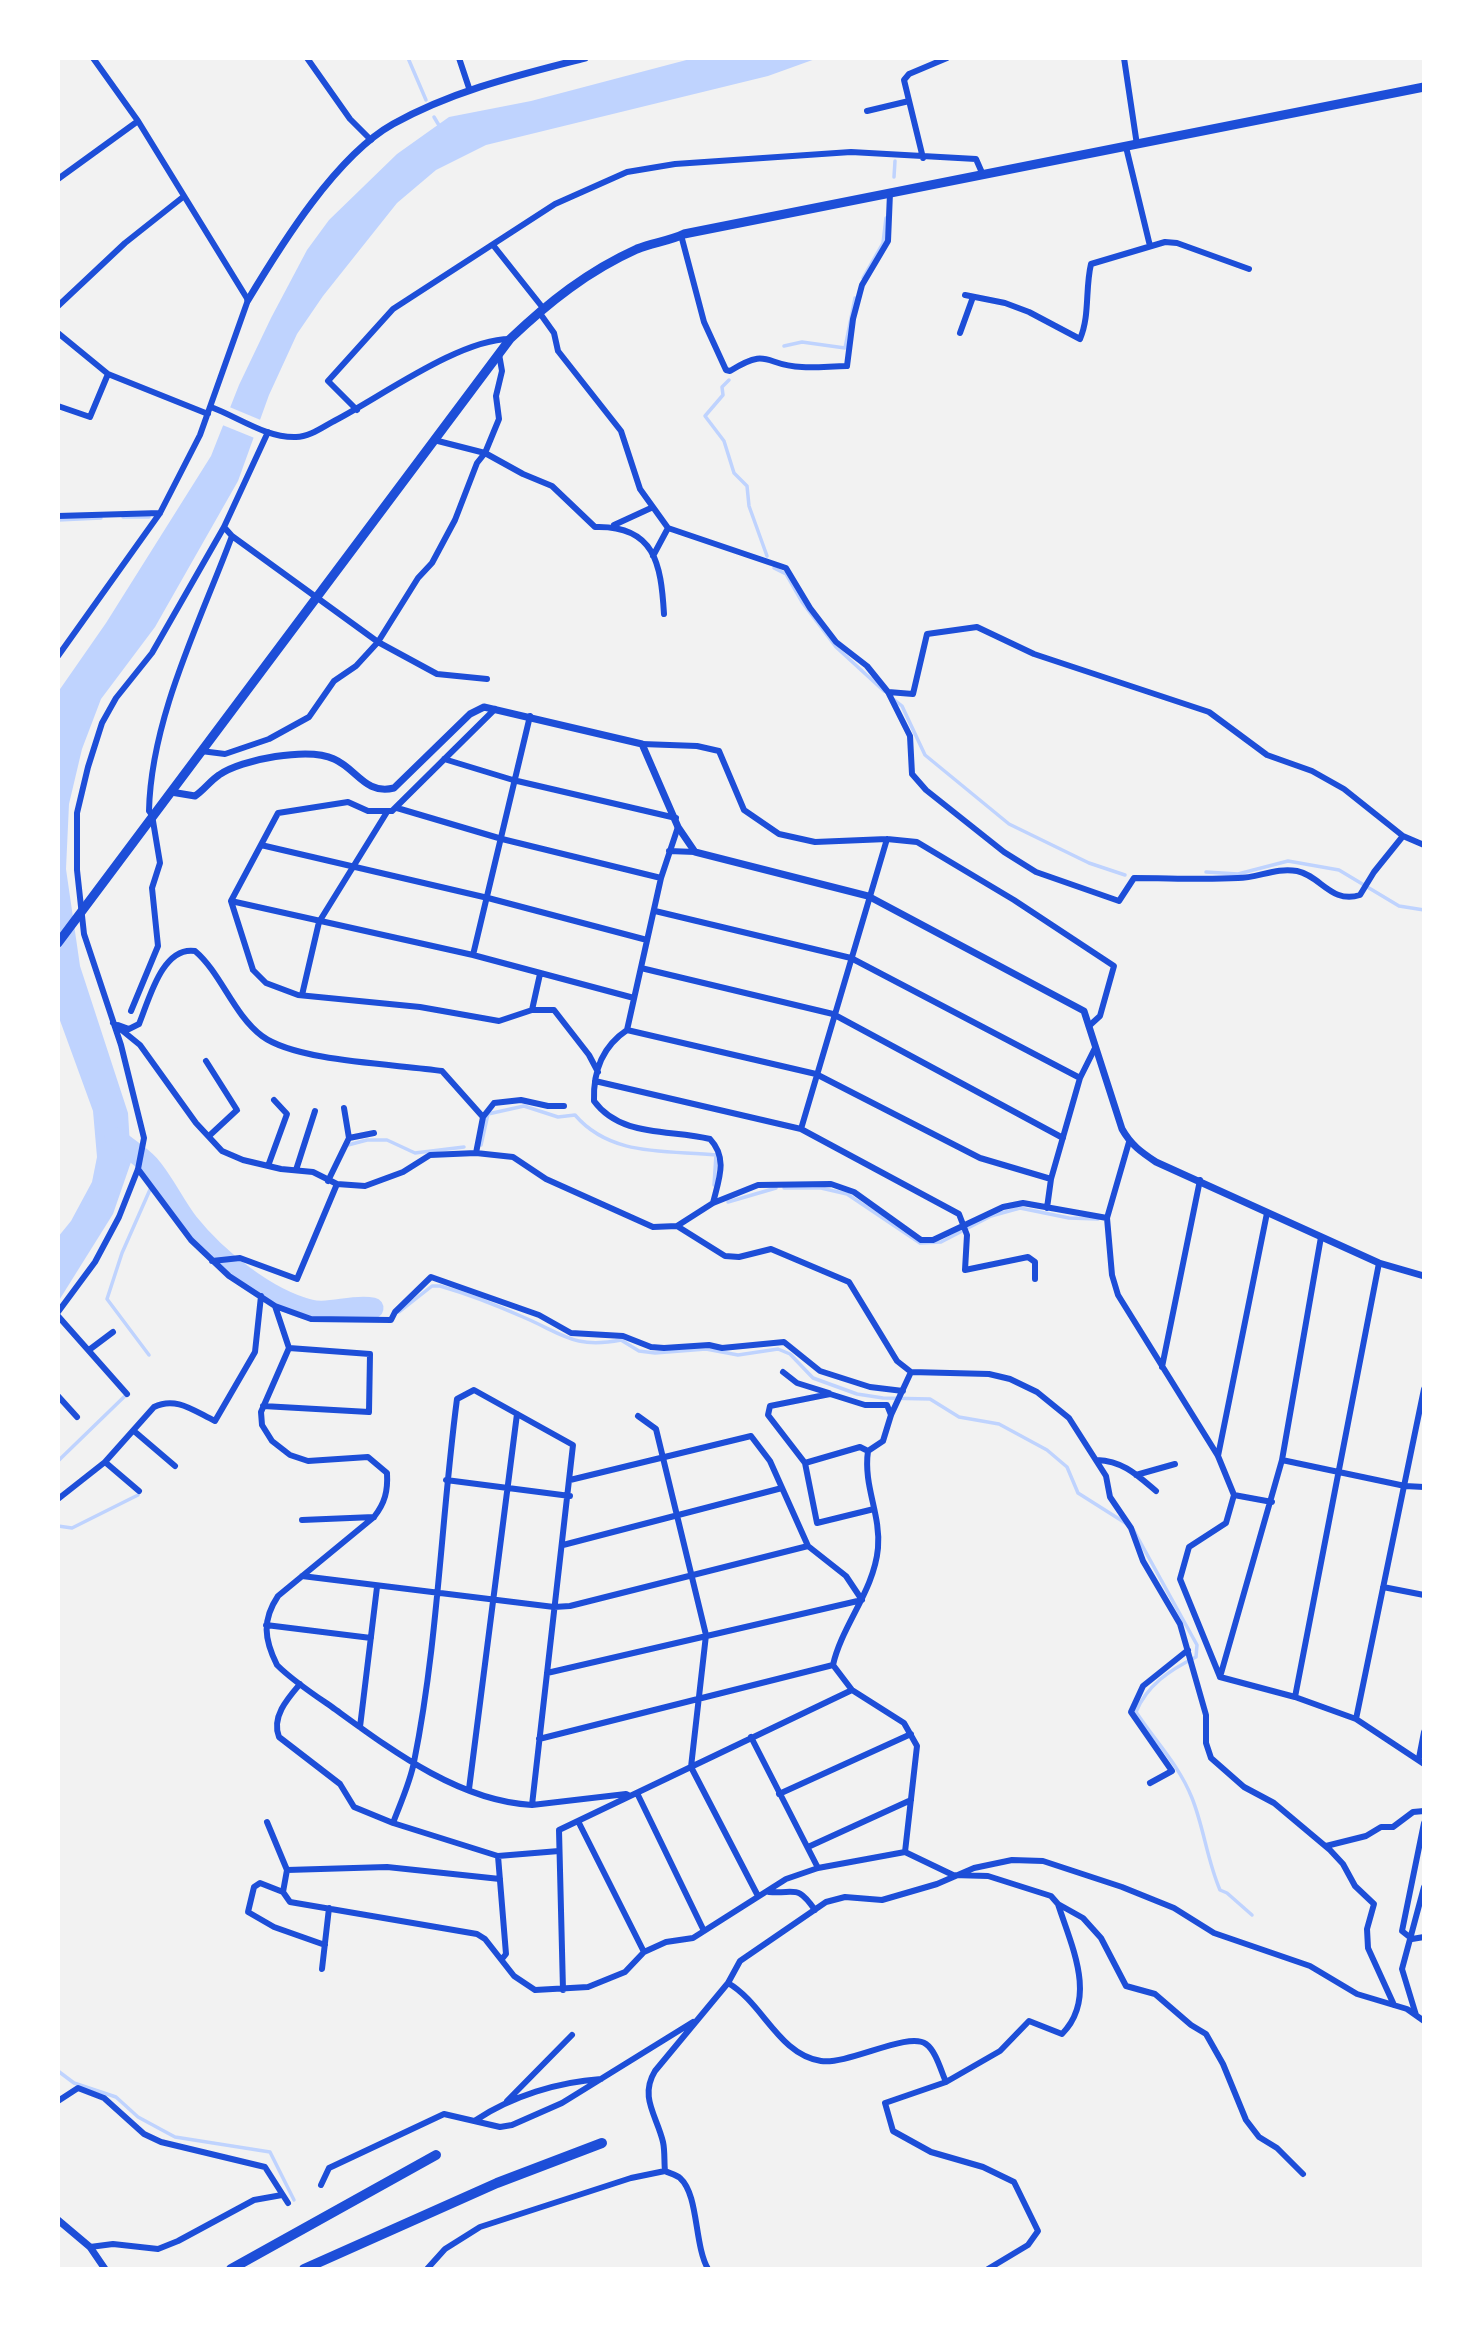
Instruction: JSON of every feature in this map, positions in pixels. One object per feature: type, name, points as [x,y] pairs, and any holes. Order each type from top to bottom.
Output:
[{"type":"highway","points":[[304,2269],[472,2193],[602,2143]]},
{"type":"highway","points":[[232,2269],[436,2155]]},
{"type":"main road","points":[[58,943],[510,339],[541,310],[598,268],[639,248],[681,235],[1424,88]]},
{"type":"street","points":[[93,58],[138,121],[247,300]]},
{"type":"street","points":[[307,58],[350,120],[371,140]]},
{"type":"street","points":[[459,58],[469,88]]},
{"type":"street","points":[[58,656],[160,513],[211,410],[247,300],[289,232],[333,179],[371,140],[392,124],[469,88],[585,58]]},
{"type":"street","points":[[923,158],[904,80],[909,74],[947,58]]},
{"type":"street","points":[[1124,58],[1132,146],[1150,246]]},
{"type":"street","points":[[867,111],[909,101]]},
{"type":"street","points":[[58,179],[138,121]]},
{"type":"street","points":[[357,410],[328,381],[393,309],[555,204],[627,172],[675,164],[851,152],[976,159],[983,175]]},
{"type":"street","points":[[681,235],[704,322],[726,370],[730,371],[751,358],[765,357],[802,368],[847,366],[853,319],[862,285],[888,241],[890,192]]},
{"type":"street","points":[[58,306],[125,243],[183,197]]},
{"type":"street","points":[[960,333],[969,296],[1005,303],[1029,312],[1080,340],[1085,328],[1085,291],[1091,264],[1150,246],[1177,243],[1249,269]]},
{"type":"street","points":[[493,245],[541,310],[554,333],[558,351],[621,431],[640,489],[651,508],[668,528],[786,568],[810,608],[836,642],[867,666],[888,692],[910,736],[912,774],[926,790],[1004,852],[1036,872],[1119,901],[1134,878],[1241,878],[1278,870],[1299,871],[1330,892],[1354,897],[1360,895],[1374,872],[1403,836]]},
{"type":"street","points":[[58,333],[108,374],[264,431],[298,437],[357,410],[468,348],[494,339],[510,339]]},
{"type":"street","points":[[201,751],[225,754],[268,739],[309,717],[334,681],[356,666],[378,642],[418,578],[432,563],[454,520],[477,463],[485,453],[499,419],[496,396],[502,371],[499,354]]},
{"type":"street","points":[[58,406],[90,417],[108,374]]},
{"type":"street","points":[[127,1394],[58,1314],[100,1254],[138,1169],[144,1138],[113,1023],[84,933],[77,870],[77,813],[97,735],[116,698],[152,653],[224,527],[264,431]]},
{"type":"street","points":[[434,439],[485,453],[552,486],[595,527],[612,526],[651,508]]},
{"type":"street","points":[[58,516],[160,513]]},
{"type":"street","points":[[612,526],[642,538],[653,556],[662,585],[664,614]]},
{"type":"street","points":[[224,527],[378,642],[437,674],[487,679]]},
{"type":"street","points":[[653,556],[668,528]]},
{"type":"street","points":[[131,1011],[158,946],[152,897],[160,863],[152,815],[149,811],[150,784],[160,730],[233,536]]},
{"type":"street","points":[[888,692],[913,694],[927,634],[977,626],[1034,654],[1209,712],[1267,755],[1312,771],[1344,789],[1403,836],[1424,845]]},
{"type":"street","points":[[495,708],[397,808],[387,812],[362,810],[348,802],[278,813],[231,901],[253,970],[267,983],[302,995],[420,1007],[499,1021],[532,1010],[554,1010],[590,1055],[598,1072]]},
{"type":"street","points":[[171,792],[195,796],[226,771],[303,754],[333,758],[368,786],[385,790],[394,788],[477,709],[495,708],[642,744],[697,746],[719,751],[744,810],[779,834],[815,842],[887,839],[917,842],[1014,900],[1114,966],[1100,1016],[1089,1026]]},
{"type":"street","points":[[473,955],[530,716]]},
{"type":"street","points":[[642,744],[678,827],[695,852]]},
{"type":"street","points":[[444,759],[513,780],[676,818]]},
{"type":"street","points":[[397,808],[502,839],[661,878]]},
{"type":"street","points":[[302,995],[319,922],[387,812]]},
{"type":"street","points":[[678,827],[661,878],[627,1030],[613,1040],[604,1053],[595,1081],[594,1101],[615,1121],[634,1128],[710,1139],[720,1149],[722,1160],[713,1203]]},
{"type":"street","points":[[801,1129],[887,839]]},
{"type":"street","points":[[261,845],[488,898],[647,940]]},
{"type":"street","points":[[669,851],[695,852],[868,896],[1084,1011],[1129,1142],[1156,1162],[1267,1213],[1378,1263],[1424,1276]]},
{"type":"street","points":[[231,901],[473,955],[634,998]]},
{"type":"street","points":[[655,911],[851,958],[1080,1078]]},
{"type":"street","points":[[113,1023],[135,1027],[171,958],[187,950],[195,951],[226,994],[263,1037],[306,1052],[367,1063],[442,1071],[483,1117]]},
{"type":"street","points":[[641,968],[834,1014],[1063,1138]]},
{"type":"street","points":[[532,1010],[540,974]]},
{"type":"street","points":[[113,1023],[140,1045],[209,1136],[232,1157],[268,1166],[313,1172],[337,1184],[365,1186],[403,1172],[430,1155],[476,1153],[513,1157],[546,1179],[653,1227],[677,1226],[713,1203],[758,1185],[831,1184],[854,1192],[921,1240],[933,1240],[1003,1207],[1023,1203],[1107,1218]]},
{"type":"street","points":[[627,1030],[816,1074],[980,1158],[1051,1180]]},
{"type":"street","points":[[1047,1208],[1051,1180],[1080,1078],[1095,1048]]},
{"type":"street","points":[[206,1061],[237,1110],[209,1136]]},
{"type":"street","points":[[595,1081],[801,1129],[959,1214],[967,1235],[965,1270],[1028,1257],[1035,1262],[1035,1279]]},
{"type":"street","points":[[268,1166],[287,1114],[274,1100]]},
{"type":"street","points":[[476,1153],[483,1117],[495,1103],[521,1100],[548,1106],[564,1106]]},
{"type":"street","points":[[328,1181],[349,1138],[344,1108]]},
{"type":"street","points":[[296,1170],[315,1111]]},
{"type":"street","points":[[349,1138],[374,1133]]},
{"type":"street","points":[[1129,1142],[1107,1218],[1112,1275],[1118,1295],[1218,1456],[1234,1495],[1226,1523],[1189,1547],[1180,1579],[1220,1677]]},
{"type":"street","points":[[138,1169],[183,1231],[215,1260],[275,1306],[311,1319],[391,1320],[395,1312],[431,1276],[539,1315],[571,1333],[623,1336],[651,1347],[664,1348],[709,1345],[722,1348],[784,1342],[820,1371],[870,1387],[903,1391]]},
{"type":"street","points":[[1162,1367],[1200,1180]]},
{"type":"street","points":[[215,1260],[240,1258],[297,1279],[337,1184]]},
{"type":"street","points":[[1218,1456],[1267,1213]]},
{"type":"street","points":[[677,1226],[725,1256],[739,1257],[771,1249],[849,1282],[897,1361],[911,1372],[989,1374],[1022,1385],[1050,1401],[1069,1418],[1106,1476],[1110,1497],[1131,1528],[1143,1561],[1180,1624],[1206,1715],[1206,1743],[1211,1758],[1225,1773],[1273,1803],[1326,1846],[1375,1906],[1367,1929],[1368,1948],[1394,2005]]},
{"type":"street","points":[[1220,1677],[1282,1460],[1321,1237]]},
{"type":"street","points":[[1295,1697],[1341,1470],[1378,1263]]},
{"type":"street","points":[[58,1499],[105,1462],[155,1407],[166,1401],[215,1421],[255,1352],[261,1296]]},
{"type":"street","points":[[275,1306],[289,1348],[261,1412],[266,1433],[290,1455],[308,1461],[360,1455],[381,1465],[387,1473],[388,1486],[382,1507],[374,1517],[278,1596],[265,1618],[267,1641],[277,1665],[414,1764],[469,1789],[518,1804],[532,1805],[634,1794]]},
{"type":"street","points":[[89,1350],[113,1332]]},
{"type":"street","points":[[263,1406],[369,1412],[370,1354],[289,1348]]},
{"type":"street","points":[[783,1372],[797,1383],[830,1394],[865,1405],[887,1405],[891,1415]]},
{"type":"street","points":[[868,1451],[883,1441],[891,1415],[911,1372]]},
{"type":"street","points":[[1356,1719],[1424,1389]]},
{"type":"street","points":[[393,1823],[414,1764],[438,1594],[446,1480],[457,1399],[474,1390],[573,1445],[570,1496],[554,1607],[532,1805]]},
{"type":"street","points":[[830,1394],[770,1406],[768,1415],[805,1464],[817,1524],[874,1509]]},
{"type":"street","points":[[58,1396],[77,1417]]},
{"type":"street","points":[[469,1789],[517,1414]]},
{"type":"street","points":[[638,1416],[656,1429],[706,1635],[691,1767],[758,1896]]},
{"type":"street","points":[[134,1430],[175,1466]]},
{"type":"street","points":[[570,1480],[751,1436],[769,1461],[808,1546],[846,1576],[862,1600]]},
{"type":"street","points":[[805,1464],[860,1447],[868,1451]]},
{"type":"street","points":[[833,1665],[862,1600],[878,1550],[874,1509],[867,1486],[868,1451]]},
{"type":"street","points":[[1097,1460],[1112,1461],[1156,1491]]},
{"type":"street","points":[[1282,1460],[1341,1470],[1405,1486],[1424,1487]]},
{"type":"street","points":[[105,1462],[139,1492]]},
{"type":"street","points":[[1136,1475],[1175,1464]]},
{"type":"street","points":[[446,1480],[570,1496]]},
{"type":"street","points":[[563,1545],[782,1488]]},
{"type":"street","points":[[1234,1495],[1272,1502]]},
{"type":"street","points":[[302,1520],[374,1517]]},
{"type":"street","points":[[302,1576],[554,1607],[570,1606],[808,1546]]},
{"type":"street","points":[[360,1727],[377,1587]]},
{"type":"street","points":[[1383,1587],[1424,1595]]},
{"type":"street","points":[[547,1673],[862,1600]]},
{"type":"street","points":[[266,1625],[371,1638]]},
{"type":"street","points":[[1150,1783],[1172,1771],[1131,1712],[1143,1686],[1188,1650]]},
{"type":"street","points":[[833,1665],[852,1690],[904,1723],[917,1745],[905,1852]]},
{"type":"street","points":[[539,1739],[833,1665]]},
{"type":"street","points":[[1220,1677],[1295,1697],[1356,1719],[1419,1758],[1424,1764]]},
{"type":"street","points":[[300,1684],[282,1704],[276,1731],[279,1737],[340,1784],[354,1807],[393,1823],[498,1856],[559,1852]]},
{"type":"street","points":[[563,1990],[559,1830],[852,1690]]},
{"type":"street","points":[[1419,1758],[1424,1732]]},
{"type":"street","points":[[779,1794],[911,1734]]},
{"type":"street","points":[[751,1737],[818,1868]]},
{"type":"street","points":[[634,1794],[704,1931]]},
{"type":"street","points":[[808,1847],[911,1800]]},
{"type":"street","points":[[1326,1846],[1367,1836],[1381,1827],[1393,1827],[1413,1812],[1424,1811]]},
{"type":"street","points":[[578,1821],[644,1952]]},
{"type":"street","points":[[267,1822],[287,1870],[283,1892]]},
{"type":"street","points":[[1424,1823],[1402,1931],[1412,1939],[1424,1937]]},
{"type":"street","points":[[769,1892],[786,1879],[818,1868],[905,1852],[953,1875],[988,1876],[1014,1882],[1051,1896],[1058,1904],[1083,1918],[1101,1938],[1126,1986],[1155,1994],[1191,2025],[1206,2034],[1223,2064],[1246,2120],[1259,2137],[1277,2148],[1303,2174]]},
{"type":"street","points":[[498,1856],[506,1954],[502,1959]]},
{"type":"street","points":[[665,2171],[663,2143],[647,2100],[649,2084],[655,2071],[728,1983],[740,1961],[826,1902],[845,1897],[882,1900],[937,1884],[953,1875],[1012,1860],[1043,1861],[1174,1908],[1214,1933],[1310,1966],[1357,1994],[1407,2009],[1424,2021]]},
{"type":"street","points":[[287,1870],[387,1867],[500,1879]]},
{"type":"street","points":[[325,1945],[274,1927],[248,1912],[254,1887],[260,1883],[283,1892],[290,1902],[464,1930],[485,1939],[514,1976],[535,1990],[588,1987],[625,1972],[644,1952],[666,1942],[693,1938],[758,1896],[769,1892],[794,1890],[804,1894],[815,1910]]},
{"type":"street","points":[[1417,2017],[1402,1969],[1424,1887]]},
{"type":"street","points":[[988,2269],[1028,2245],[1038,2231],[1014,2182],[983,2167],[911,2142],[893,2131],[886,2103],[946,2082],[1000,2051],[1029,2021],[1062,2034],[1074,2022],[1082,1985],[1058,1904]]},
{"type":"street","points":[[323,1969],[329,1908]]},
{"type":"street","points":[[728,1983],[740,1990],[780,2037],[806,2057],[824,2061],[844,2060],[909,2041],[924,2042],[946,2082]]},
{"type":"street","points":[[321,2185],[329,2168],[444,2114],[500,2127],[512,2125],[562,2103],[701,2017]]},
{"type":"street","points":[[476,2120],[506,2102],[572,2035]]},
{"type":"street","points":[[506,2102],[578,2081],[603,2079]]},
{"type":"street","points":[[58,2102],[78,2088],[104,2098],[144,2134],[161,2142],[265,2168],[288,2203]]},
{"type":"street","points":[[427,2269],[444,2249],[480,2227],[631,2178],[665,2171],[680,2178],[690,2193],[696,2235],[708,2269]]},
{"type":"street","points":[[90,2247],[113,2244],[158,2249],[254,2200],[282,2195]]},
{"type":"street","points":[[58,2220],[90,2247],[105,2269]]},
{"type":"water","points":[[694,58],[818,58],[768,76],[486,145],[436,170],[397,203],[323,296],[297,334],[269,395],[238,481],[155,627],[101,699],[82,749],[69,804],[66,869],[80,966],[128,1113],[131,1162],[113,1214],[58,1302],[58,1237],[71,1221],[92,1182],[97,1157],[93,1111],[58,1015],[58,692],[106,623],[211,456],[239,385],[271,318],[307,250],[329,220],[397,154],[449,117],[531,101]]},
{"type":"pier","points":[[227,406],[263,421],[257,439],[220,424]]},
{"type":"waterway","points":[[408,58],[426,100]]},
{"type":"waterway","points":[[434,117],[440,127]]},
{"type":"waterway","points":[[894,177],[895,161]]},
{"type":"waterway","points":[[863,278],[883,243],[886,218]]},
{"type":"waterway","points":[[784,346],[802,342],[845,348],[855,298]]},
{"type":"waterway","points":[[729,380],[722,387],[723,395],[705,416],[724,441],[734,473],[747,486],[749,506],[767,556]]},
{"type":"waterway","points":[[123,517],[149,517]]},
{"type":"waterway","points":[[58,520],[101,518]]},
{"type":"waterway","points":[[774,568],[786,574],[802,602],[836,647],[884,691]]},
{"type":"waterway","points":[[892,698],[902,706],[925,755],[1009,824],[1089,863],[1125,875]]},
{"type":"waterway","points":[[1206,872],[1238,874],[1288,861],[1339,870],[1399,906],[1424,910]]},
{"type":"waterway","points":[[481,1145],[488,1114],[524,1106],[558,1117],[575,1115],[589,1129],[622,1145],[716,1155],[714,1185]]},
{"type":"waterway","points":[[115,1138],[149,1165],[199,1236],[227,1263],[259,1287],[293,1305],[310,1310],[373,1308]]},
{"type":"waterway","points":[[348,1145],[367,1140],[387,1140],[415,1153],[464,1147]]},
{"type":"waterway","points":[[149,1355],[107,1299],[122,1253],[156,1176]]},
{"type":"waterway","points":[[728,1202],[776,1188]]},
{"type":"waterway","points":[[784,1188],[821,1188],[847,1194],[920,1243],[941,1242],[991,1216],[1020,1208],[1069,1218],[1098,1219]]},
{"type":"waterway","points":[[399,1312],[432,1286],[440,1286],[492,1304],[580,1341],[591,1343],[621,1340],[639,1351],[655,1353],[706,1349],[738,1355],[778,1349],[790,1354],[813,1378],[857,1394],[883,1398],[930,1399],[959,1417],[999,1424],[1047,1450],[1067,1467],[1078,1493],[1127,1524]]},
{"type":"waterway","points":[[58,1461],[127,1394]]},
{"type":"waterway","points":[[58,1526],[72,1528],[138,1495]]},
{"type":"waterway","points":[[1133,1529],[1197,1645],[1196,1657],[1160,1679],[1146,1694],[1136,1712],[1187,1786],[1220,1890],[1252,1915]]},
{"type":"waterway","points":[[58,2071],[74,2083],[116,2097],[138,2117],[175,2137],[270,2152],[294,2200]]}]
